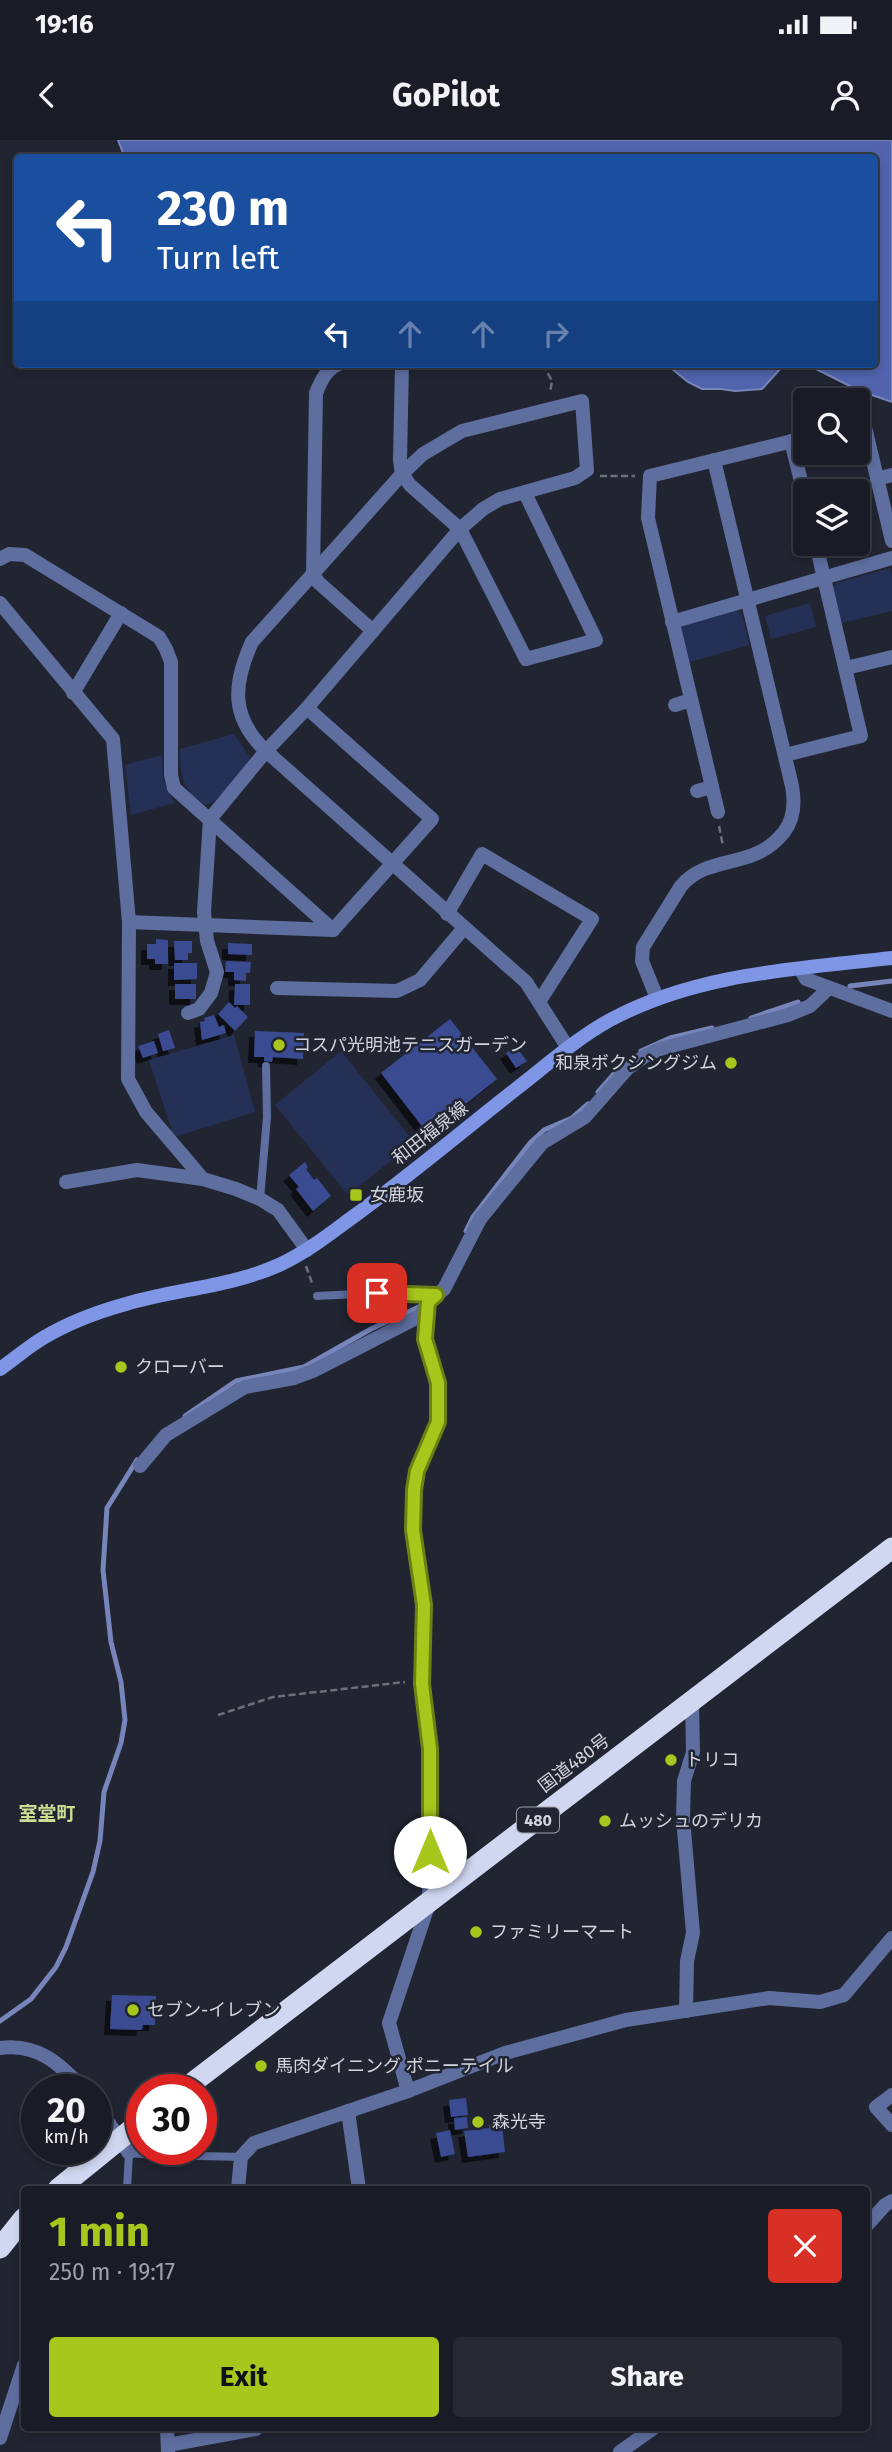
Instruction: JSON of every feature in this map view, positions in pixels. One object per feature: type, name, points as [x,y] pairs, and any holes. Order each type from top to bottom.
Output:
[{"type":"highway","name":"国道480号","points":[[204,2074],[892,1548]]},
{"type":"highway","points":[[63,2186],[126,2142]]},
{"type":"highway","points":[[0,2248],[21,2222]]},
{"type":"main road","name":"和田福泉線","points":[[0,1369],[43,1338],[82,1319],[128,1303],[251,1275],[306,1256],[568,1048],[610,1020],[700,984],[744,975],[892,958]]},
{"type":"street","points":[[331,368],[322,378],[316,393],[313,574],[318,582],[373,631]]},
{"type":"street","points":[[402,368],[402,474],[410,485],[460,529],[526,659],[596,640],[525,494]]},
{"type":"street","points":[[188,1013],[199,1009],[211,993],[217,972],[207,941],[204,912],[209,819],[266,751],[307,708],[460,529],[483,509],[500,499],[575,478],[587,470],[582,401],[463,431],[422,454],[252,642],[237,682],[240,710],[253,739],[266,751],[393,865],[447,914],[526,982],[568,1048]]},
{"type":"street","points":[[718,812],[648,518],[650,476],[793,441]]},
{"type":"street","points":[[870,449],[892,541]]},
{"type":"street","points":[[657,999],[642,961],[643,947],[688,879],[703,870],[764,852],[787,828],[793,809],[794,795],[785,755],[714,460]]},
{"type":"street","points":[[877,479],[892,475]]},
{"type":"street","points":[[0,559],[9,554],[25,555],[159,637],[171,662],[171,775],[174,788],[333,930]]},
{"type":"street","points":[[785,755],[861,736],[819,556]]},
{"type":"street","points":[[672,622],[892,558]]},
{"type":"street","points":[[0,603],[113,738],[129,922],[128,1079],[146,1112],[203,1179]]},
{"type":"street","points":[[73,693],[121,613]]},
{"type":"street","points":[[846,668],[892,657]]},
{"type":"street","points":[[675,705],[691,700]]},
{"type":"street","points":[[129,922],[333,930],[432,819],[307,708]]},
{"type":"street","points":[[697,791],[712,787]]},
{"type":"street","points":[[447,914],[482,854],[592,919],[539,1002]]},
{"type":"street","points":[[277,988],[397,991],[420,981],[464,928]]},
{"type":"street","points":[[800,969],[806,979],[892,1012]]},
{"type":"street","points":[[140,1466],[166,1436],[245,1387],[294,1378],[313,1371],[420,1316],[432,1298],[444,1289],[480,1219],[542,1143],[585,1117],[628,1068],[645,1056],[660,1049],[788,1015],[810,1006],[829,988]]},
{"type":"street","points":[[66,1182],[137,1170],[203,1179],[260,1199],[278,1210],[306,1256]]},
{"type":"street","points":[[408,2091],[389,2022],[429,1903],[430,1749],[423,1679],[424,1605],[413,1530],[417,1471],[438,1422],[438,1383],[425,1339],[432,1298]]},
{"type":"street","points":[[686,2011],[687,1961],[693,1933],[683,1819],[684,1781],[693,1752],[692,1702]]},
{"type":"street","points":[[238,2186],[241,2157],[254,2143],[408,2091],[505,2053],[625,2020],[769,1998],[820,2002],[844,1995],[892,1938]]},
{"type":"street","points":[[0,2048],[18,2046],[39,2051],[66,2074]]},
{"type":"street","points":[[892,2095],[876,2107],[892,2125]]},
{"type":"street","points":[[348,2111],[359,2186]]},
{"type":"street","points":[[112,2129],[123,2146]]},
{"type":"street","points":[[870,2222],[892,2201]]},
{"type":"street","points":[[0,2438],[21,2374]]},
{"type":"street","points":[[167,2431],[168,2449],[247,2431]]},
{"type":"street","points":[[620,2452],[649,2431]]},
{"type":"lane","points":[[260,1199],[267,1117],[266,1066]]},
{"type":"lane","points":[[317,1296],[377,1293],[432,1298]]},
{"type":"lane","points":[[127,2186],[123,2146],[162,2157],[190,2154],[241,2157]]},
{"type":"path","points":[[545,368],[552,381],[548,399]]},
{"type":"path","points":[[587,470],[597,476],[650,476]]},
{"type":"path","points":[[718,812],[716,815],[727,863]]},
{"type":"path","points":[[306,1256],[317,1296]]},
{"type":"path","points":[[218,1715],[272,1697],[423,1679]]},
{"type":"shaded area","points":[[118,140],[892,140],[892,402],[870,394],[870,388],[854,388],[814,368],[878,368],[878,154],[123,154]]},
{"type":"shaded area","points":[[671,368],[783,368],[762,389],[702,389]]},
{"type":"shaded area","points":[[890,568],[892,611],[841,623],[833,589],[836,583]]},
{"type":"shaded area","points":[[810,603],[816,627],[771,639],[765,616]]},
{"type":"shaded area","points":[[737,610],[742,614],[749,645],[687,663],[679,631],[683,626]]},
{"type":"shaded area","points":[[234,734],[249,756],[249,764],[215,801],[206,805],[192,794],[184,782],[180,749]]},
{"type":"shaded area","points":[[162,755],[163,779],[174,803],[131,815],[125,765]]},
{"type":"shaded area","points":[[234,1035],[255,1112],[174,1137],[149,1060]]},
{"type":"shaded area","points":[[341,1051],[414,1142],[348,1195],[275,1105]]},
{"type":"building","points":[[156,939],[168,940],[168,964],[155,964],[155,959],[147,959],[147,944],[156,944]]},
{"type":"building","points":[[174,941],[192,941],[192,953],[188,953],[188,960],[175,960]]},
{"type":"building","points":[[228,943],[252,944],[252,955],[228,954]]},
{"type":"building","points":[[226,961],[251,962],[246,981],[234,980],[234,972],[225,972]]},
{"type":"building","points":[[174,963],[197,963],[197,979],[174,980]]},
{"type":"building","points":[[175,984],[196,984],[196,999],[175,999]]},
{"type":"building","points":[[235,984],[250,984],[250,1005],[234,1005]]},
{"type":"building","points":[[229,1002],[248,1017],[235,1031],[218,1014]]},
{"type":"building","points":[[214,1015],[219,1027],[224,1025],[226,1033],[202,1040],[200,1022]]},
{"type":"building","points":[[450,1019],[497,1079],[428,1134],[381,1073]]},
{"type":"building","points":[[169,1030],[175,1048],[163,1051],[158,1034]]},
{"type":"building","name":"コスパ光明池テニスガーデン","points":[[255,1031],[304,1033],[303,1059],[273,1057],[272,1062],[264,1061],[264,1057],[254,1057]]},
{"type":"building","points":[[154,1041],[158,1053],[143,1058],[138,1046]]},
{"type":"building","points":[[516,1047],[527,1061],[516,1068],[506,1053]]},
{"type":"building","points":[[305,1162],[308,1167],[306,1169],[314,1180],[317,1178],[331,1196],[313,1211],[289,1175]]},
{"type":"building","name":"セブン-イレブン","points":[[112,1995],[156,1996],[155,2025],[143,2025],[142,2030],[110,2029]]},
{"type":"building","points":[[466,2098],[468,2115],[451,2117],[449,2100]]},
{"type":"building","points":[[467,2117],[468,2128],[455,2130],[454,2118]]},
{"type":"building","points":[[502,2124],[505,2152],[468,2157],[464,2131]]},
{"type":"building","points":[[450,2130],[455,2154],[441,2157],[436,2133]]},
{"type":"waterway","points":[[850,986],[892,981]]},
{"type":"waterway","points":[[751,1018],[798,1002]]},
{"type":"waterway","points":[[641,1051],[670,1038],[712,1028]]},
{"type":"waterway","points":[[598,1092],[622,1065]]},
{"type":"waterway","points":[[466,1231],[473,1217],[530,1143],[544,1130],[572,1118],[588,1104]]},
{"type":"waterway","points":[[185,1416],[236,1381],[304,1367],[371,1329],[421,1306]]},
{"type":"waterway","points":[[0,2021],[31,1999],[56,1967],[93,1872],[100,1841],[104,1792],[121,1743],[125,1720],[121,1682],[111,1642],[103,1570],[107,1508],[137,1460]]},
{"type":"place","name":"コスパ光明池テニスガーデン","points":[[279,1045]]},
{"type":"place","name":"和泉ボクシングジム","points":[[731,1063]]},
{"type":"place","name":"女鹿坂","points":[[356,1195]]},
{"type":"place","name":"クローバー","points":[[121,1367]]},
{"type":"place","name":"トリコ","points":[[671,1760]]},
{"type":"place","name":"ムッシュのデリカ","points":[[605,1821]]},
{"type":"place","name":"ファミリーマート","points":[[476,1932]]},
{"type":"place","name":"セブン-イレブン","points":[[133,2010]]},
{"type":"place","name":"馬肉ダイニング ポニーテイル","points":[[261,2066]]},
{"type":"place","name":"森光寺","points":[[478,2122]]},
{"type":"district","name":"室堂町","points":[[47,1813]]},
{"type":"route","points":[[377,1293],[436,1295],[428,1302],[425,1339],[438,1383],[438,1422],[417,1471],[413,1530],[424,1605],[422,1684],[429,1726],[430,1852]]}]
